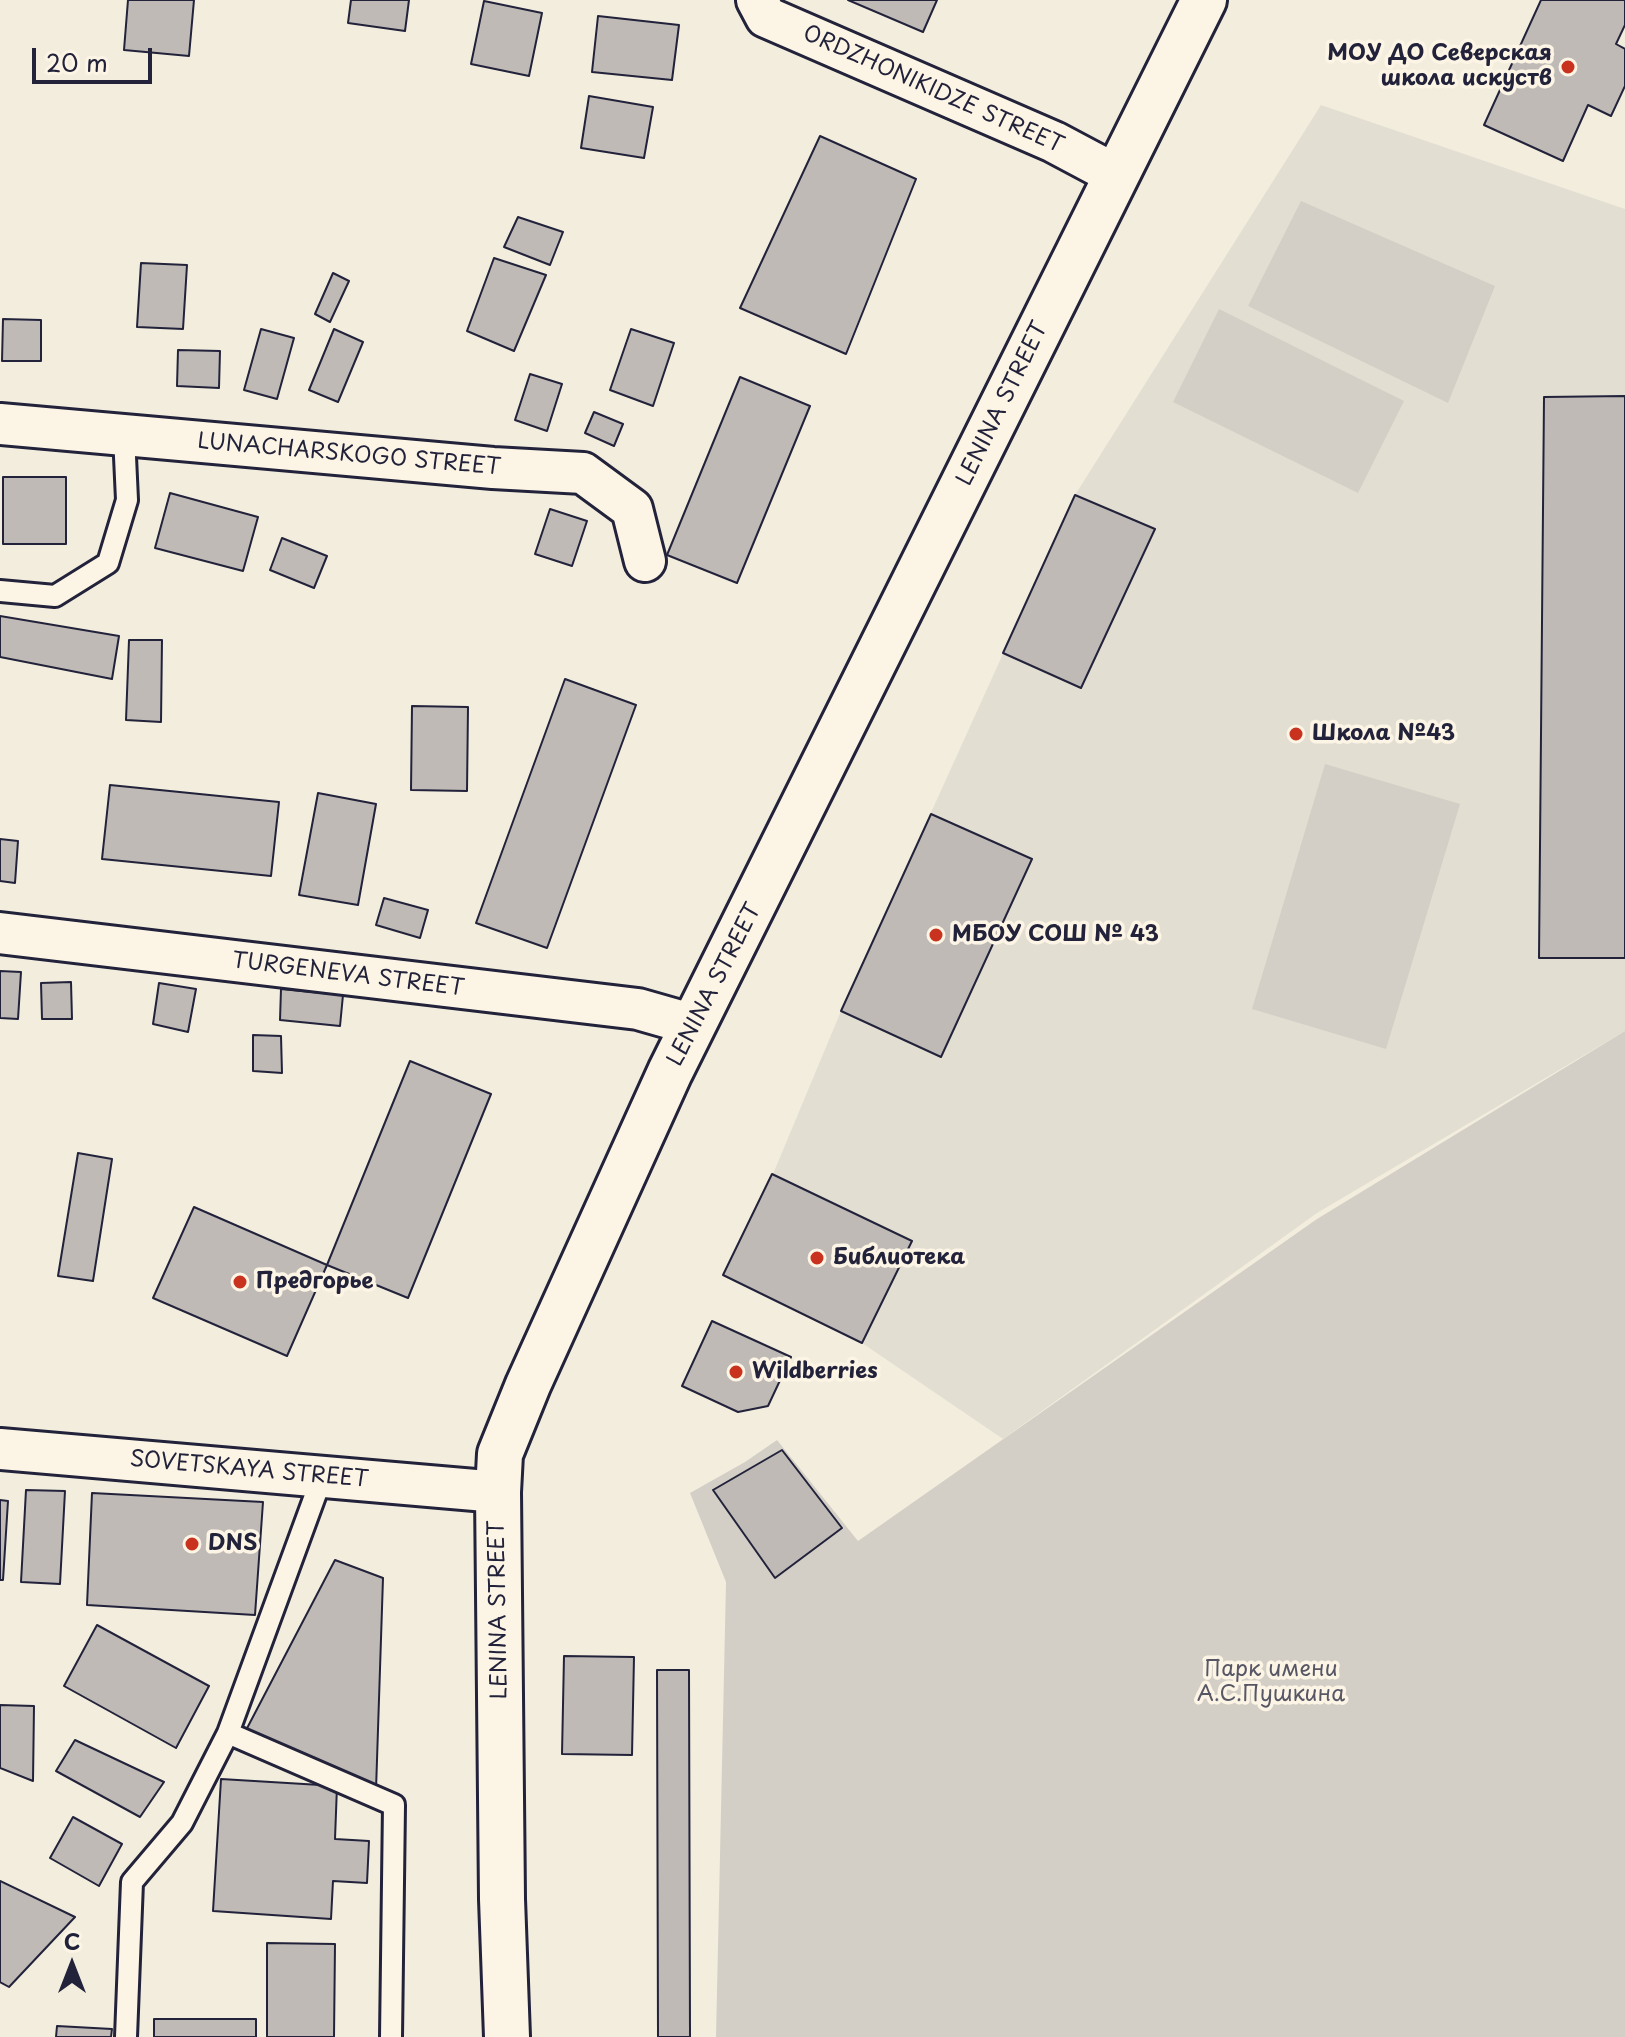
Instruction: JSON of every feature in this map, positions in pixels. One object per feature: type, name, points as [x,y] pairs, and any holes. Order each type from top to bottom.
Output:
[{"type":"street","name":"ORDZHONIKIDZE STREET","points":[[757,0],[766,17],[1054,142],[1116,175]]},
{"type":"street","name":"LENINA STREET","points":[[507,2037],[502,1899],[500,1454],[528,1385],[694,1025],[1204,0]]},
{"type":"street","name":"LUNACHARSKOGO STREET","points":[[0,424],[493,468],[583,473],[632,509],[645,561]]},
{"type":"street","name":"TURGENEVA STREET","points":[[0,933],[638,1009],[694,1025]]},
{"type":"street","name":"SOVETSKAYA STREET","points":[[0,1449],[498,1492]]},
{"type":"lane","points":[[0,591],[55,596],[108,563],[127,500],[124,435]]},
{"type":"lane","points":[[126,2037],[132,1882],[182,1823],[228,1733],[322,1477]]},
{"type":"lane","points":[[228,1733],[394,1805],[391,2037]]},
{"type":"shaded area","name":"Школа №43","points":[[1321,105],[1625,209],[1625,1031],[1317,1213],[1003,1439],[862,1343],[723,1275],[773,1174],[841,1011],[1075,495]]},
{"type":"green space","points":[[1301,201],[1495,286],[1448,403],[1248,306]]},
{"type":"green space","points":[[1219,309],[1404,401],[1358,493],[1173,402]]},
{"type":"green space","points":[[1325,764],[1460,804],[1386,1049],[1252,1009]]},
{"type":"green space","name":"Парк имени А.С.Пушкина","points":[[1625,1031],[1625,2037],[716,2037],[726,1582],[690,1493],[777,1440],[858,1541],[1317,1219]]},
{"type":"building","points":[[128,0],[194,0],[189,56],[124,50]]},
{"type":"building","points":[[351,0],[409,0],[405,31],[348,23]]},
{"type":"building","points":[[848,0],[937,0],[923,32]]},
{"type":"building","name":"МОУ ДО Северская школа искуств","points":[[1541,0],[1625,0],[1625,25],[1616,44],[1625,49],[1625,86],[1611,116],[1588,105],[1563,161],[1484,125]]},
{"type":"building","points":[[484,1],[542,13],[529,76],[471,64]]},
{"type":"building","points":[[598,16],[679,25],[672,80],[592,72]]},
{"type":"building","points":[[589,96],[653,107],[644,158],[581,148]]},
{"type":"building","points":[[820,136],[916,179],[846,354],[740,308]]},
{"type":"building","points":[[518,217],[563,232],[550,265],[504,247]]},
{"type":"building","points":[[494,258],[546,275],[514,351],[467,331]]},
{"type":"building","points":[[141,263],[187,265],[183,329],[137,327]]},
{"type":"building","points":[[333,273],[349,281],[330,322],[315,314]]},
{"type":"building","points":[[3,319],[41,320],[41,361],[2,361]]},
{"type":"building","points":[[261,329],[294,338],[277,399],[244,390]]},
{"type":"building","points":[[334,329],[363,342],[338,402],[309,390]]},
{"type":"building","points":[[631,329],[674,343],[653,406],[610,390]]},
{"type":"building","points":[[178,350],[220,351],[219,388],[177,386]]},
{"type":"building","points":[[530,374],[562,384],[547,431],[515,420]]},
{"type":"building","points":[[740,377],[810,406],[737,583],[667,555]]},
{"type":"building","points":[[1625,396],[1625,958],[1539,958],[1544,397]]},
{"type":"building","points":[[594,412],[623,424],[614,446],[585,433]]},
{"type":"building","points":[[3,477],[66,477],[66,544],[3,544]]},
{"type":"building","points":[[170,493],[258,517],[243,571],[155,548]]},
{"type":"building","points":[[1075,495],[1155,529],[1081,688],[1003,653]]},
{"type":"building","points":[[550,509],[587,521],[572,566],[535,554]]},
{"type":"building","points":[[282,538],[327,556],[314,588],[270,570]]},
{"type":"building","points":[[0,616],[119,636],[112,679],[0,657]]},
{"type":"building","points":[[129,640],[162,640],[161,722],[126,720]]},
{"type":"building","points":[[565,679],[636,705],[547,948],[476,923]]},
{"type":"building","points":[[412,706],[468,707],[467,791],[411,790]]},
{"type":"building","points":[[110,785],[279,802],[271,876],[102,859]]},
{"type":"building","points":[[318,793],[376,804],[358,905],[299,895]]},
{"type":"building","name":"МБОУ СОШ № 43","points":[[931,814],[1032,859],[941,1057],[841,1011]]},
{"type":"building","points":[[0,839],[18,841],[15,883],[0,881]]},
{"type":"building","points":[[384,898],[428,910],[420,938],[376,925]]},
{"type":"building","points":[[0,971],[21,972],[18,1019],[0,1018]]},
{"type":"building","points":[[71,982],[72,1019],[42,1019],[41,983]]},
{"type":"building","points":[[159,983],[196,989],[188,1032],[153,1024]]},
{"type":"building","points":[[281,989],[343,995],[340,1026],[280,1020]]},
{"type":"building","points":[[253,1035],[281,1036],[282,1073],[253,1071]]},
{"type":"building","points":[[410,1061],[491,1094],[408,1298],[327,1265]]},
{"type":"building","points":[[78,1153],[112,1159],[93,1281],[58,1276]]},
{"type":"building","name":"Библиотека","points":[[772,1174],[912,1241],[862,1343],[723,1275]]},
{"type":"building","name":"Предгорье","points":[[194,1207],[327,1265],[287,1356],[153,1298]]},
{"type":"building","name":"Wildberries","points":[[712,1321],[791,1357],[768,1406],[738,1412],[682,1386]]},
{"type":"building","points":[[782,1450],[842,1528],[775,1578],[713,1490]]},
{"type":"building","points":[[26,1490],[65,1491],[60,1584],[21,1582]]},
{"type":"building","points":[[92,1493],[263,1502],[255,1615],[87,1605]]},
{"type":"building","points":[[0,1500],[8,1501],[3,1580],[0,1580]]},
{"type":"building","points":[[335,1560],[383,1578],[376,1790],[244,1734]]},
{"type":"building","points":[[97,1625],[209,1686],[176,1748],[64,1686]]},
{"type":"building","points":[[564,1656],[634,1657],[632,1755],[562,1754]]},
{"type":"building","points":[[657,1670],[689,1670],[690,2037],[658,2037]]},
{"type":"building","points":[[0,1705],[34,1706],[33,1781],[0,1768]]},
{"type":"building","points":[[75,1740],[164,1782],[140,1817],[56,1771]]},
{"type":"building","points":[[221,1779],[337,1786],[335,1839],[369,1841],[367,1883],[333,1881],[331,1919],[213,1911]]},
{"type":"building","points":[[73,1817],[122,1844],[99,1886],[50,1858]]},
{"type":"building","points":[[0,1881],[75,1917],[9,1987],[0,1982]]},
{"type":"building","points":[[267,1943],[335,1944],[334,2037],[267,2037]]},
{"type":"building","points":[[154,2019],[256,2019],[256,2037],[154,2037]]},
{"type":"building","points":[[57,2026],[112,2029],[111,2037],[56,2037]]},
{"type":"place","name":"МОУ ДО Северская школа искуств","points":[[1568,67]]},
{"type":"place","name":"Школа №43","points":[[1296,734]]},
{"type":"place","name":"МБОУ СОШ № 43","points":[[936,935]]},
{"type":"place","name":"Библиотека","points":[[817,1258]]},
{"type":"place","name":"Предгорье","points":[[240,1282]]},
{"type":"place","name":"Wildberries","points":[[736,1372]]},
{"type":"place","name":"DNS","points":[[192,1544]]}]
